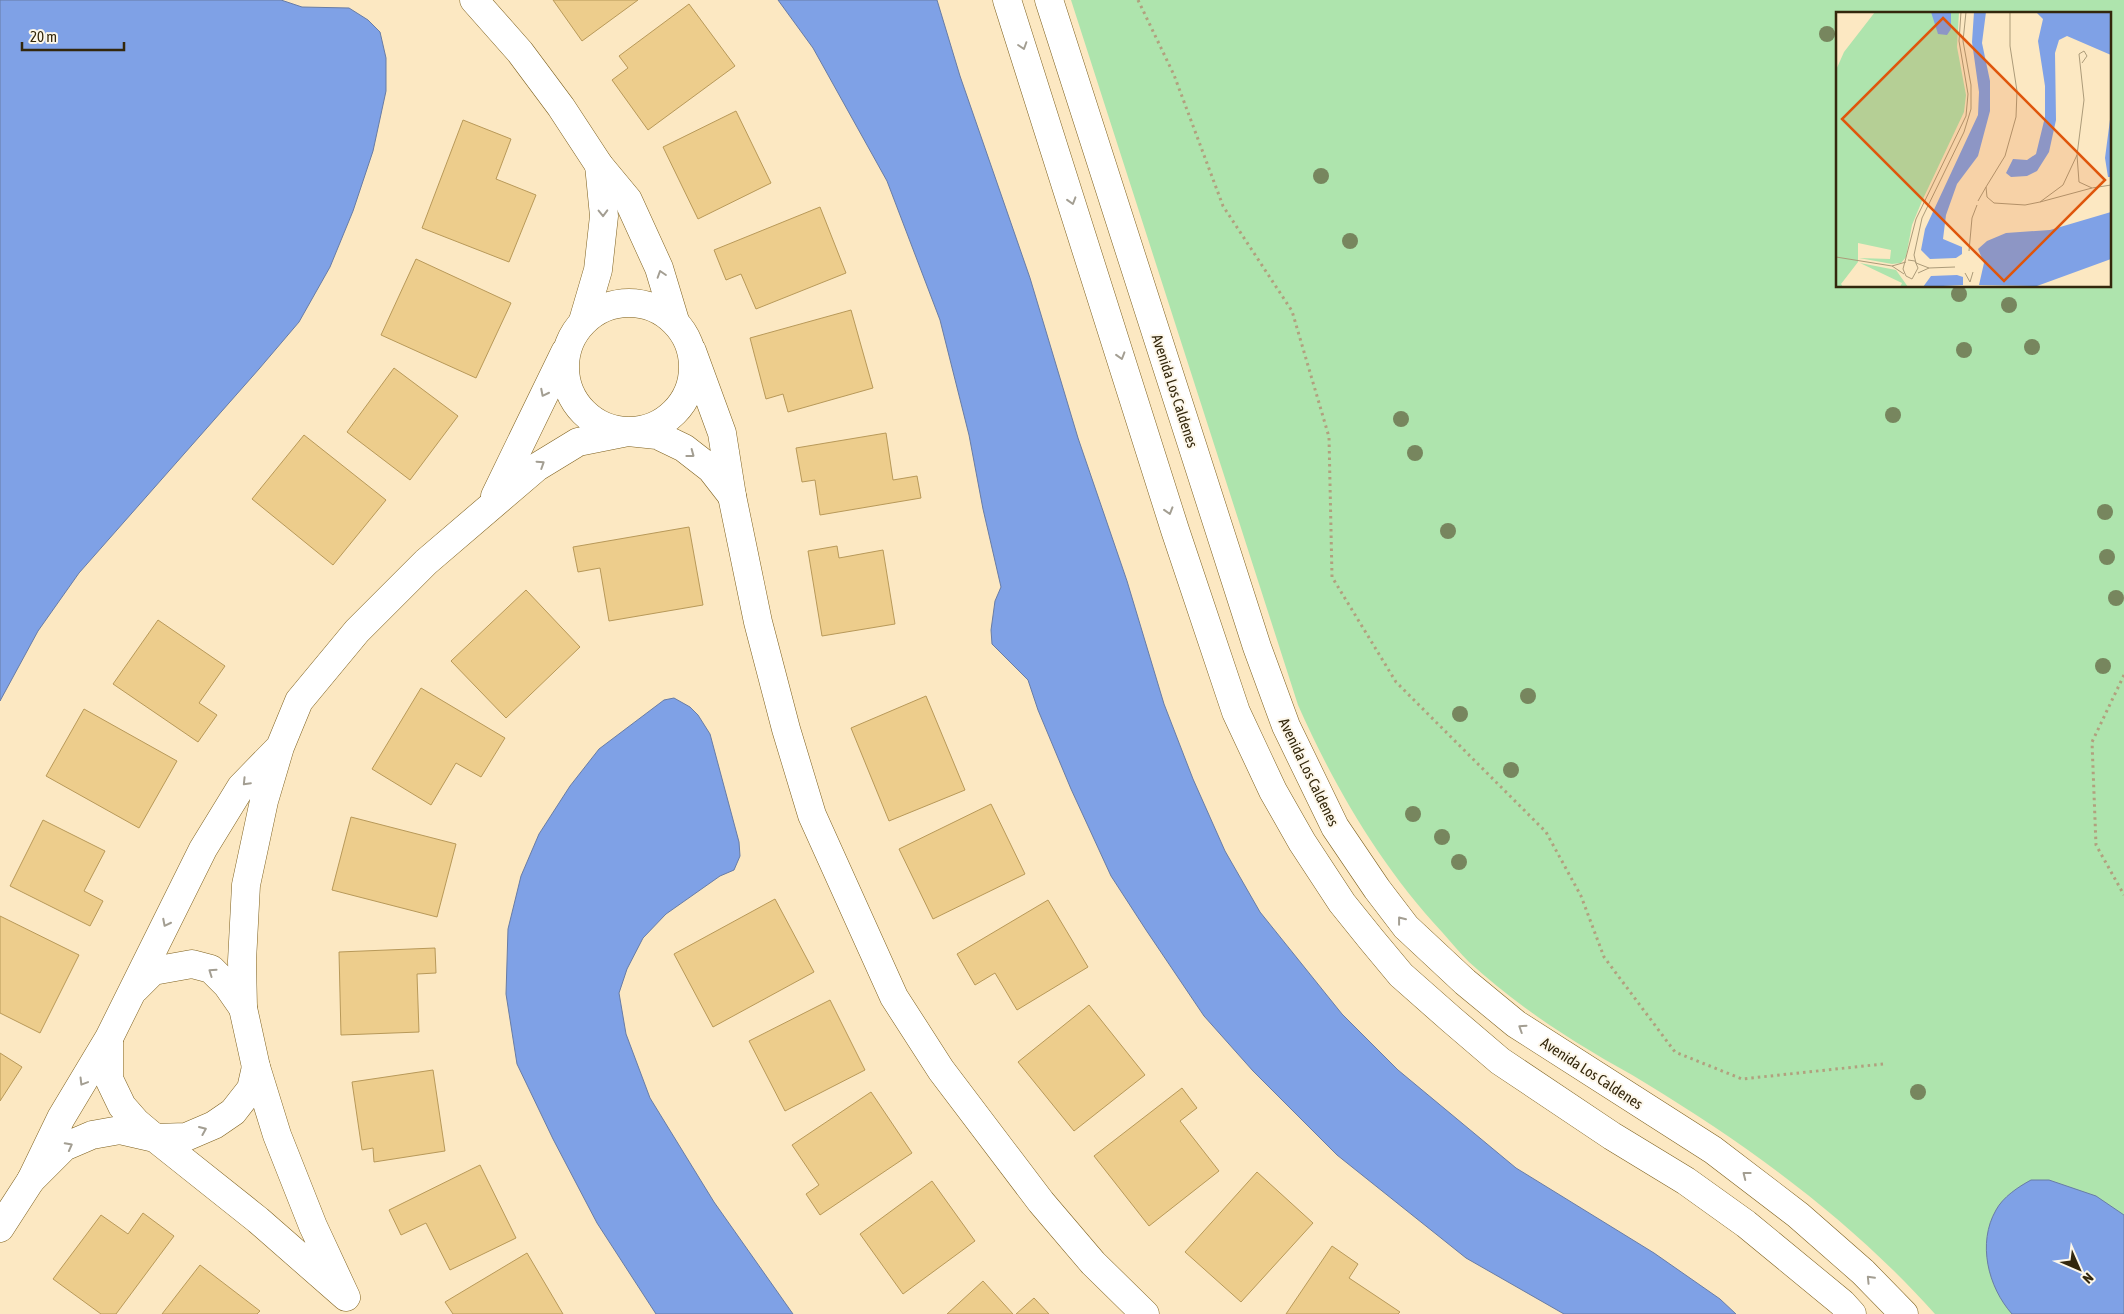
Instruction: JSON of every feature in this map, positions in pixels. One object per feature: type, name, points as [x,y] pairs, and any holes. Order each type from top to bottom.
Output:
[{"type":"street","points":[[474,0],[520,52],[561,107],[599,165],[628,200],[659,268],[675,321]]},
{"type":"street","points":[[1007,0],[1236,712],[1273,791],[1302,842],[1342,903],[1401,975],[1452,1020],[1500,1061],[1612,1136],[1686,1181],[1746,1224],[1842,1303],[1852,1314]]},
{"type":"street","name":"Avenida Los Caldenes","points":[[1049,0],[1257,647],[1286,726],[1335,827],[1377,889],[1406,927],[1464,982],[1516,1024],[1713,1150],[1806,1222],[1863,1272],[1904,1314]]},
{"type":"street","points":[[490,506],[573,335],[583,321],[598,270],[604,216],[599,165]]},
{"type":"street","points":[[583,321],[600,309],[619,303],[639,303],[659,309],[675,321],[686,335],[722,433],[732,496],[758,622],[786,729],[812,815],[894,997],[941,1070],[1040,1202],[1093,1263],[1145,1314]]},
{"type":"street","points":[[566,350],[564,369],[568,389],[577,406],[591,420],[609,429],[657,434],[684,448],[711,469],[732,496]]},
{"type":"street","points":[[352,1305],[313,1226],[277,1135],[256,1067],[243,1008],[242,961],[246,885],[264,801],[280,747],[299,701],[356,631],[426,562],[537,467],[578,442],[647,429],[665,421],[680,407],[690,390],[694,371],[692,351]]},
{"type":"street","points":[[0,1228],[31,1180],[62,1118],[109,1038],[203,849],[241,787],[280,747]]},
{"type":"street","points":[[133,991],[153,971],[192,964],[211,969],[243,1008]]},
{"type":"street","points":[[109,1038],[108,1079],[122,1106],[136,1122],[258,1220],[352,1305]]},
{"type":"street","points":[[31,1180],[64,1147],[92,1135],[120,1130],[155,1138],[186,1137],[214,1125],[233,1112],[251,1089],[256,1067]]},
{"type":"path","points":[[1138,0],[1174,75],[1223,206],[1292,311],[1330,437],[1332,577],[1396,682],[1546,832],[1581,896],[1604,957],[1675,1052],[1742,1079],[1883,1064]]},
{"type":"path","points":[[2124,675],[2092,742],[2096,845],[2124,895]]},
{"type":"green space","points":[[1071,0],[2124,0],[2124,1314],[1935,1314],[1870,1248],[1800,1188],[1686,1108],[1542,1020],[1469,962],[1420,906],[1379,853],[1343,796],[1298,705]]},
{"type":"water","points":[[0,0],[281,0],[302,7],[349,8],[368,20],[380,32],[386,58],[386,91],[373,151],[353,211],[330,267],[299,322],[79,573],[38,631],[0,701]]},
{"type":"water","points":[[778,0],[937,0],[960,76],[1030,278],[1078,438],[1127,581],[1164,704],[1193,779],[1225,851],[1260,912],[1342,1014],[1398,1070],[1516,1168],[1654,1253],[1720,1299],[1736,1314],[1564,1314],[1466,1258],[1337,1155],[1253,1071],[1204,1016],[1111,876],[1071,789],[1038,710],[1028,680],[992,644],[991,630],[995,601],[1001,587],[983,509],[969,435],[940,320],[887,181],[813,48]]},
{"type":"water","points":[[674,698],[690,707],[698,715],[710,734],[739,842],[740,856],[734,870],[720,876],[666,914],[643,938],[627,969],[619,993],[626,1034],[650,1098],[714,1202],[793,1314],[656,1314],[597,1223],[553,1139],[517,1064],[506,994],[508,929],[521,876],[539,834],[570,786],[599,749],[664,700]]},
{"type":"water","points":[[2031,1180],[2049,1180],[2096,1196],[2124,1215],[2124,1314],[2012,1314],[2004,1303],[1991,1278],[1986,1250],[1987,1236],[1990,1223],[1999,1205],[2011,1193]]},
{"type":"building","points":[[553,0],[638,0],[582,41]]},
{"type":"building","points":[[689,4],[735,66],[648,130],[612,80],[628,68],[619,56]]},
{"type":"building","points":[[736,111],[771,183],[698,219],[663,147]]},
{"type":"building","points":[[463,120],[511,139],[496,179],[536,195],[509,262],[422,228]]},
{"type":"building","points":[[820,207],[846,273],[756,309],[741,274],[726,280],[714,250]]},
{"type":"building","points":[[416,259],[511,303],[476,378],[381,335]]},
{"type":"building","points":[[851,310],[873,388],[788,412],[783,394],[766,399],[750,338]]},
{"type":"building","points":[[394,368],[458,416],[410,480],[347,432]]},
{"type":"building","points":[[886,433],[893,480],[917,476],[921,498],[820,515],[815,480],[802,482],[796,448]]},
{"type":"building","points":[[304,435],[386,500],[333,565],[252,499]]},
{"type":"building","points":[[689,527],[703,605],[609,621],[600,568],[578,572],[573,547]]},
{"type":"building","points":[[837,546],[839,558],[883,550],[895,624],[822,636],[808,551]]},
{"type":"building","points":[[526,590],[580,647],[506,718],[451,661]]},
{"type":"building","points":[[158,620],[225,666],[199,703],[217,715],[198,742],[113,684]]},
{"type":"building","points":[[421,688],[505,738],[481,777],[456,763],[431,805],[372,769]]},
{"type":"building","points":[[926,696],[965,790],[889,821],[851,728]]},
{"type":"building","points":[[84,709],[177,761],[139,828],[46,776]]},
{"type":"building","points":[[991,804],[1025,874],[933,919],[899,849]]},
{"type":"building","points":[[351,817],[456,844],[437,917],[332,890]]},
{"type":"building","points":[[43,820],[105,851],[84,891],[103,901],[90,926],[10,886]]},
{"type":"building","points":[[775,899],[814,972],[713,1027],[674,954]]},
{"type":"building","points":[[1048,900],[1088,967],[1017,1010],[995,973],[975,985],[957,954]]},
{"type":"building","points":[[0,916],[79,955],[40,1033],[0,1013]]},
{"type":"building","points":[[435,948],[436,973],[417,974],[419,1032],[341,1035],[339,952]]},
{"type":"building","points":[[830,1000],[865,1070],[785,1111],[749,1041]]},
{"type":"building","points":[[1089,1005],[1145,1075],[1074,1131],[1018,1062]]},
{"type":"building","points":[[0,1053],[22,1067],[0,1101]]},
{"type":"building","points":[[433,1070],[445,1151],[374,1162],[373,1148],[362,1150],[352,1082]]},
{"type":"building","points":[[1182,1088],[1197,1108],[1180,1121],[1219,1171],[1149,1226],[1094,1156]]},
{"type":"building","points":[[871,1092],[912,1153],[820,1215],[806,1194],[819,1185],[792,1145]]},
{"type":"building","points":[[480,1165],[516,1238],[450,1270],[426,1223],[401,1235],[389,1210]]},
{"type":"building","points":[[1257,1172],[1313,1223],[1241,1302],[1185,1252]]},
{"type":"building","points":[[932,1181],[975,1241],[903,1294],[860,1234]]},
{"type":"building","points":[[143,1213],[174,1236],[116,1314],[101,1314],[53,1279],[101,1215],[128,1234]]},
{"type":"building","points":[[1332,1246],[1358,1264],[1349,1278],[1400,1312],[1398,1314],[1286,1314]]},
{"type":"building","points":[[527,1253],[563,1314],[453,1314],[445,1302]]},
{"type":"building","points":[[200,1265],[260,1311],[257,1314],[162,1314]]},
{"type":"building","points":[[983,1281],[1013,1314],[947,1314]]},
{"type":"building","points":[[1034,1298],[1049,1314],[1016,1314]]}]
